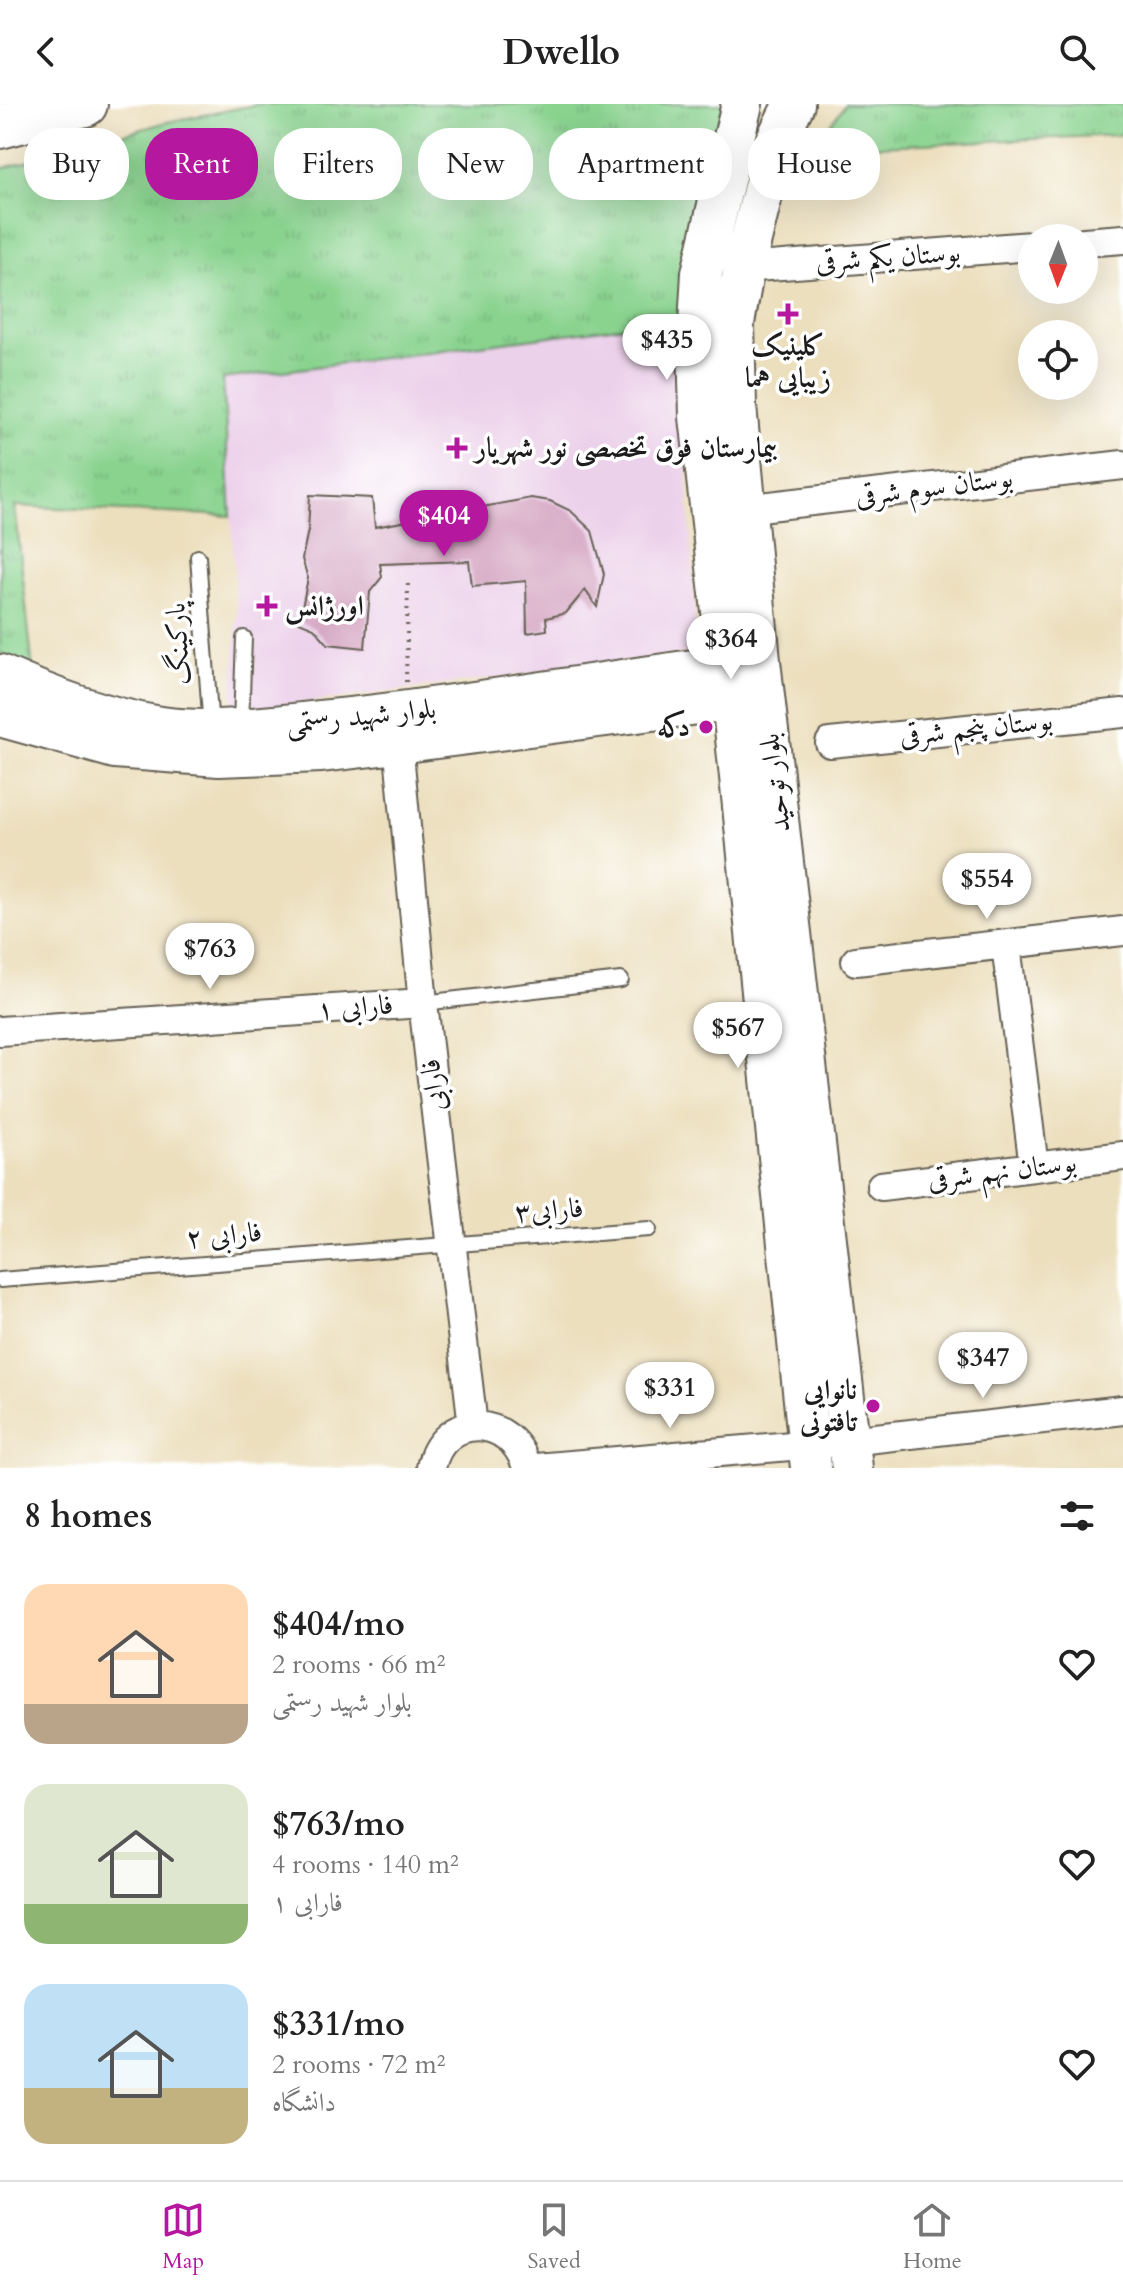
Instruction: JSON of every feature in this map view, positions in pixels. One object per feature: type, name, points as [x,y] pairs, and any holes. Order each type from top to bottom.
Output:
[{"type":"highway","points":[[0,126],[85,104]]},
{"type":"street","name":"بلوار توحید","points":[[742,104],[702,273],[698,342],[700,417],[746,680],[851,1455]]},
{"type":"street","name":"بلوار توحید","points":[[794,104],[775,143],[744,268],[734,323],[736,406],[744,509],[746,680],[809,1456]]},
{"type":"street","points":[[1098,241],[1123,239]]},
{"type":"street","name":"بوستان یکم شرقی","points":[[744,268],[1018,247]]},
{"type":"street","name":"بوستان سوم شرقی","points":[[744,509],[1123,465]]},
{"type":"street","name":"بلوار شهید رستمی","points":[[0,675],[66,704],[162,727],[402,728]]},
{"type":"street","name":"بلوار شهید رستمی","points":[[0,716],[115,748],[219,756],[321,752],[402,728],[746,680]]},
{"type":"street","name":"بوستان پنجم شرقی","points":[[830,743],[1123,713]]},
{"type":"street","name":"فارابی","points":[[402,728],[423,1003],[473,1426]]},
{"type":"street","points":[[856,961],[1123,931]]},
{"type":"street","points":[[1006,945],[1034,1167]]},
{"type":"street","name":"فارابی ۱","points":[[0,1031],[423,1003]]},
{"type":"street","name":"بوستان نهم شرقی","points":[[881,1186],[1123,1156]]},
{"type":"street","points":[[536,1468],[851,1455],[1123,1410]]},
{"type":"street","points":[[431,1468],[438,1448],[448,1437],[473,1426],[502,1432],[514,1441],[523,1454],[527,1468]]},
{"type":"lane","name":"پارکینگ","points":[[198,557],[226,728]]},
{"type":"lane","points":[[226,728],[244,638]]},
{"type":"lane","points":[[423,1003],[621,980]]},
{"type":"lane","name":"فارابی۳","points":[[452,1243],[649,1229]]},
{"type":"lane","name":"فارابی ۲","points":[[0,1280],[452,1243]]},
{"type":"path","points":[[402,728],[408,582]]},
{"type":"shaded area","name":"بیمارستان فوق تخصصی نور شهریار","points":[[679,319],[697,652],[232,712],[237,615],[223,379]]},
{"type":"green space","points":[[260,104],[728,104],[722,128],[549,128],[549,200],[703,200],[692,242],[679,319],[223,379],[231,516],[15,506],[33,670],[0,653],[0,169],[24,162],[24,200],[129,200],[129,133],[145,128],[145,200],[258,200],[258,128],[146,128]]},
{"type":"green space","points":[[845,104],[1123,104],[1123,131],[1120,135],[880,146],[880,128],[828,128]]},
{"type":"building","points":[[310,495],[372,498],[375,527],[531,498],[550,501],[571,511],[592,531],[604,574],[597,607],[585,590],[566,613],[546,618],[547,630],[527,633],[526,581],[472,586],[469,561],[380,564],[382,577],[370,592],[365,648],[328,644],[314,628],[299,622],[308,578],[302,559]]},
{"type":"place","name":"کلینیک زیبایی هما","points":[[788,314]]},
{"type":"place","name":"بیمارستان فوق تخصصی نور شهریار","points":[[457,448]]},
{"type":"place","name":"اورژانس","points":[[267,606]]},
{"type":"place","name":"دکه","points":[[706,727]]},
{"type":"place","name":"نانوایی تافتونی","points":[[873,1406]]}]
